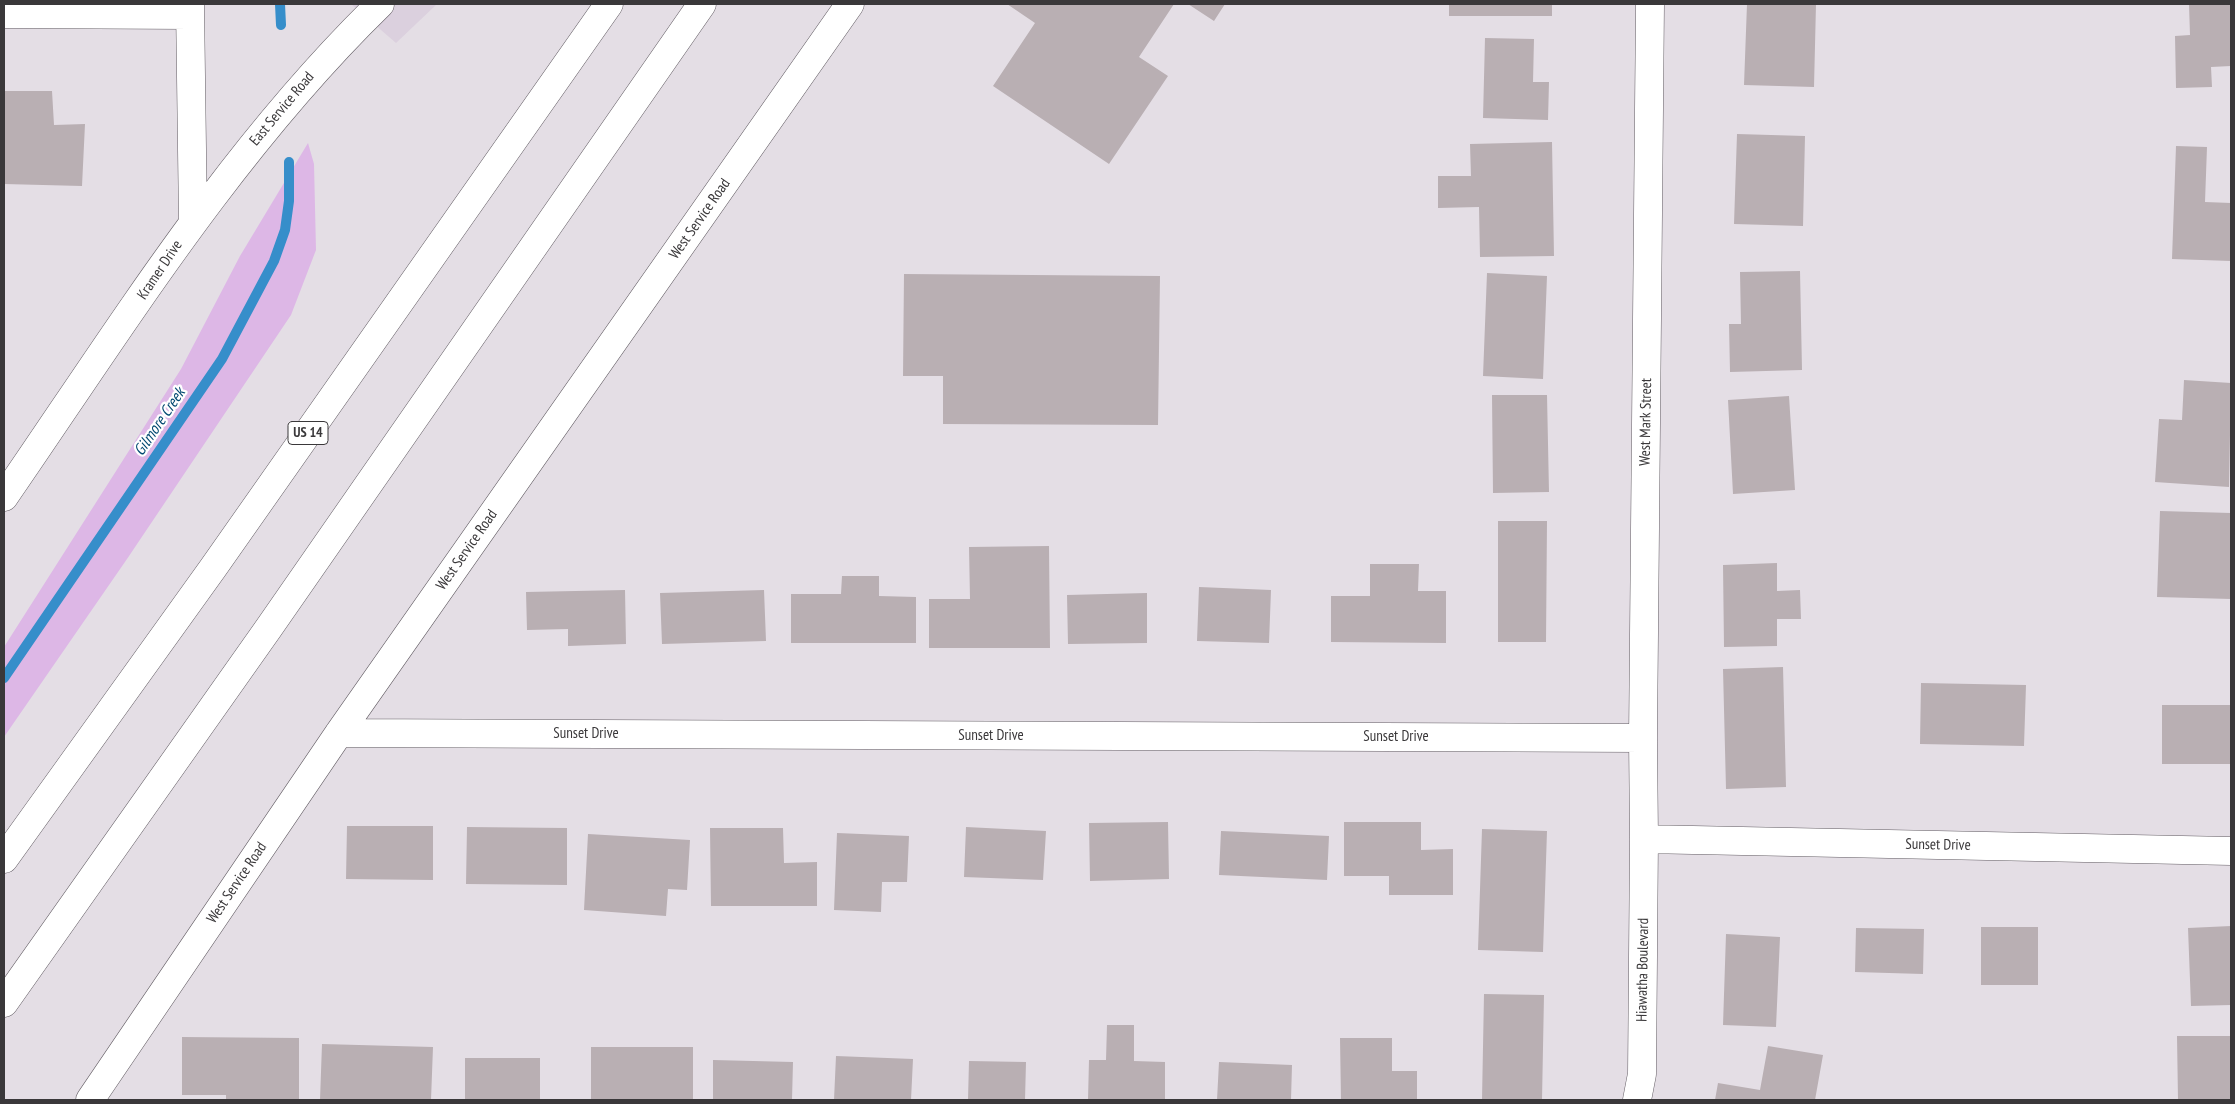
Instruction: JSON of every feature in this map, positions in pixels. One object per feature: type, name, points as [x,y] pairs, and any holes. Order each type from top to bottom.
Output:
[{"type":"main road","name":"East Service Road","points":[[193,222],[235,166],[296,91],[380,4]]},
{"type":"main road","name":"US 14","points":[[4,859],[219,560],[609,4]]},
{"type":"main road","points":[[4,1002],[702,4]]},
{"type":"main road","name":"West Service Road","points":[[90,1100],[339,734],[850,4]]},
{"type":"main road","name":"West Mark Street","points":[[1644,839],[1643,738],[1650,4]]},
{"type":"main road","points":[[4,14],[190,9],[193,222]]},
{"type":"main road","name":"Kramer Drive","points":[[4,497],[193,222]]},
{"type":"main road","name":"Sunset Drive","points":[[339,734],[1643,738]]},
{"type":"main road","name":"Sunset Drive","points":[[1644,839],[2231,851]]},
{"type":"main road","name":"Hiawatha Boulevard","points":[[1637,1100],[1642,1074],[1644,839]]},
{"type":"shaded area","points":[[351,4],[437,4],[396,43]]},
{"type":"shaded area","points":[[308,143],[314,164],[316,250],[291,315],[127,559],[4,737],[4,647],[181,369],[240,256]]},
{"type":"building","points":[[1007,4],[1174,4],[1139,57],[1168,76],[1109,164],[993,86],[1035,23]]},
{"type":"building","points":[[1188,4],[1225,4],[1214,21]]},
{"type":"building","points":[[1449,4],[1552,4],[1552,16],[1449,16]]},
{"type":"building","points":[[1747,4],[1816,4],[1814,87],[1744,85]]},
{"type":"building","points":[[2189,4],[2231,4],[2231,66],[2211,67],[2212,87],[2176,88],[2175,36],[2190,35]]},
{"type":"building","points":[[1485,38],[1534,39],[1533,82],[1549,82],[1548,120],[1483,118]]},
{"type":"building","points":[[4,91],[52,91],[54,125],[85,124],[82,186],[4,184]]},
{"type":"building","points":[[1737,134],[1805,136],[1803,226],[1734,224]]},
{"type":"building","points":[[1552,142],[1554,256],[1480,257],[1479,207],[1438,208],[1438,176],[1471,176],[1470,144]]},
{"type":"building","points":[[2176,146],[2207,147],[2205,202],[2231,203],[2231,261],[2172,259]]},
{"type":"building","points":[[1800,271],[1802,370],[1730,372],[1729,324],[1741,324],[1740,272]]},
{"type":"building","points":[[1487,273],[1547,276],[1543,379],[1483,376]]},
{"type":"building","points":[[904,274],[1160,276],[1158,425],[943,424],[943,376],[903,376]]},
{"type":"building","points":[[2184,380],[2231,383],[2229,487],[2155,482],[2159,419],[2182,420]]},
{"type":"building","points":[[1492,395],[1547,395],[1549,492],[1493,493]]},
{"type":"building","points":[[1789,396],[1795,490],[1733,494],[1728,400]]},
{"type":"building","points":[[2160,511],[2231,513],[2231,599],[2157,597]]},
{"type":"building","points":[[1498,521],[1547,521],[1546,642],[1498,642]]},
{"type":"building","points":[[1049,546],[1050,648],[929,648],[929,599],[970,599],[969,547]]},
{"type":"building","points":[[1777,563],[1777,591],[1800,590],[1801,619],[1777,619],[1777,646],[1724,647],[1723,565]]},
{"type":"building","points":[[1370,564],[1419,564],[1418,591],[1446,591],[1446,643],[1331,642],[1331,596],[1370,596]]},
{"type":"building","points":[[842,576],[879,576],[879,596],[916,597],[916,643],[791,643],[791,594],[841,594]]},
{"type":"building","points":[[1199,587],[1271,590],[1269,643],[1197,641]]},
{"type":"building","points":[[625,590],[626,644],[568,646],[568,629],[527,630],[526,592]]},
{"type":"building","points":[[764,590],[766,641],[662,644],[660,593]]},
{"type":"building","points":[[1147,593],[1147,643],[1068,644],[1067,595]]},
{"type":"building","points":[[1783,667],[1786,787],[1726,789],[1723,669]]},
{"type":"building","points":[[1921,683],[2026,685],[2024,746],[1920,744]]},
{"type":"building","points":[[2162,705],[2231,705],[2231,764],[2162,764]]},
{"type":"building","points":[[1168,822],[1169,879],[1090,881],[1089,823]]},
{"type":"building","points":[[1344,822],[1421,822],[1421,850],[1453,849],[1453,895],[1389,895],[1389,876],[1344,876]]},
{"type":"building","points":[[347,826],[433,826],[433,880],[346,879]]},
{"type":"building","points":[[467,827],[567,828],[567,885],[466,884]]},
{"type":"building","points":[[966,827],[1046,831],[1043,880],[964,877]]},
{"type":"building","points":[[710,828],[783,828],[784,863],[817,862],[817,906],[711,906]]},
{"type":"building","points":[[1482,829],[1547,831],[1543,952],[1478,950]]},
{"type":"building","points":[[1221,831],[1329,836],[1327,880],[1219,875]]},
{"type":"building","points":[[837,833],[909,836],[907,882],[882,882],[881,912],[834,910]]},
{"type":"building","points":[[588,834],[690,840],[687,890],[668,889],[666,916],[584,910]]},
{"type":"building","points":[[2231,926],[2231,1005],[2191,1006],[2188,928]]},
{"type":"building","points":[[1981,927],[2038,927],[2038,985],[1981,985]]},
{"type":"building","points":[[1856,928],[1924,929],[1923,974],[1855,972]]},
{"type":"building","points":[[1726,934],[1780,937],[1776,1027],[1723,1025]]},
{"type":"building","points":[[1484,994],[1544,995],[1542,1100],[1482,1100]]},
{"type":"building","points":[[1107,1025],[1134,1025],[1134,1061],[1165,1062],[1165,1100],[1088,1100],[1089,1060],[1106,1060]]},
{"type":"building","points":[[2177,1036],[2231,1036],[2231,1100],[2178,1100]]},
{"type":"building","points":[[182,1037],[299,1038],[299,1100],[226,1100],[226,1095],[182,1095]]},
{"type":"building","points":[[1340,1038],[1392,1038],[1392,1071],[1417,1071],[1417,1100],[1341,1100]]},
{"type":"building","points":[[322,1044],[433,1047],[431,1100],[320,1100]]},
{"type":"building","points":[[1768,1046],[1823,1055],[1815,1100],[1715,1100],[1718,1083],[1760,1090]]},
{"type":"building","points":[[591,1047],[693,1047],[693,1100],[591,1100]]},
{"type":"building","points":[[836,1056],[913,1059],[911,1100],[834,1100]]},
{"type":"building","points":[[465,1058],[540,1058],[540,1100],[465,1100]]},
{"type":"building","points":[[713,1060],[793,1062],[792,1100],[713,1100]]},
{"type":"building","points":[[969,1061],[1026,1062],[1025,1100],[968,1100]]},
{"type":"building","points":[[1219,1062],[1292,1065],[1291,1100],[1217,1100]]},
{"type":"waterway","name":"Gilmore Creek","points":[[280,4],[281,25]]},
{"type":"waterway","name":"Gilmore Creek","points":[[4,678],[222,359],[274,261],[285,230],[289,201],[289,162]]}]
